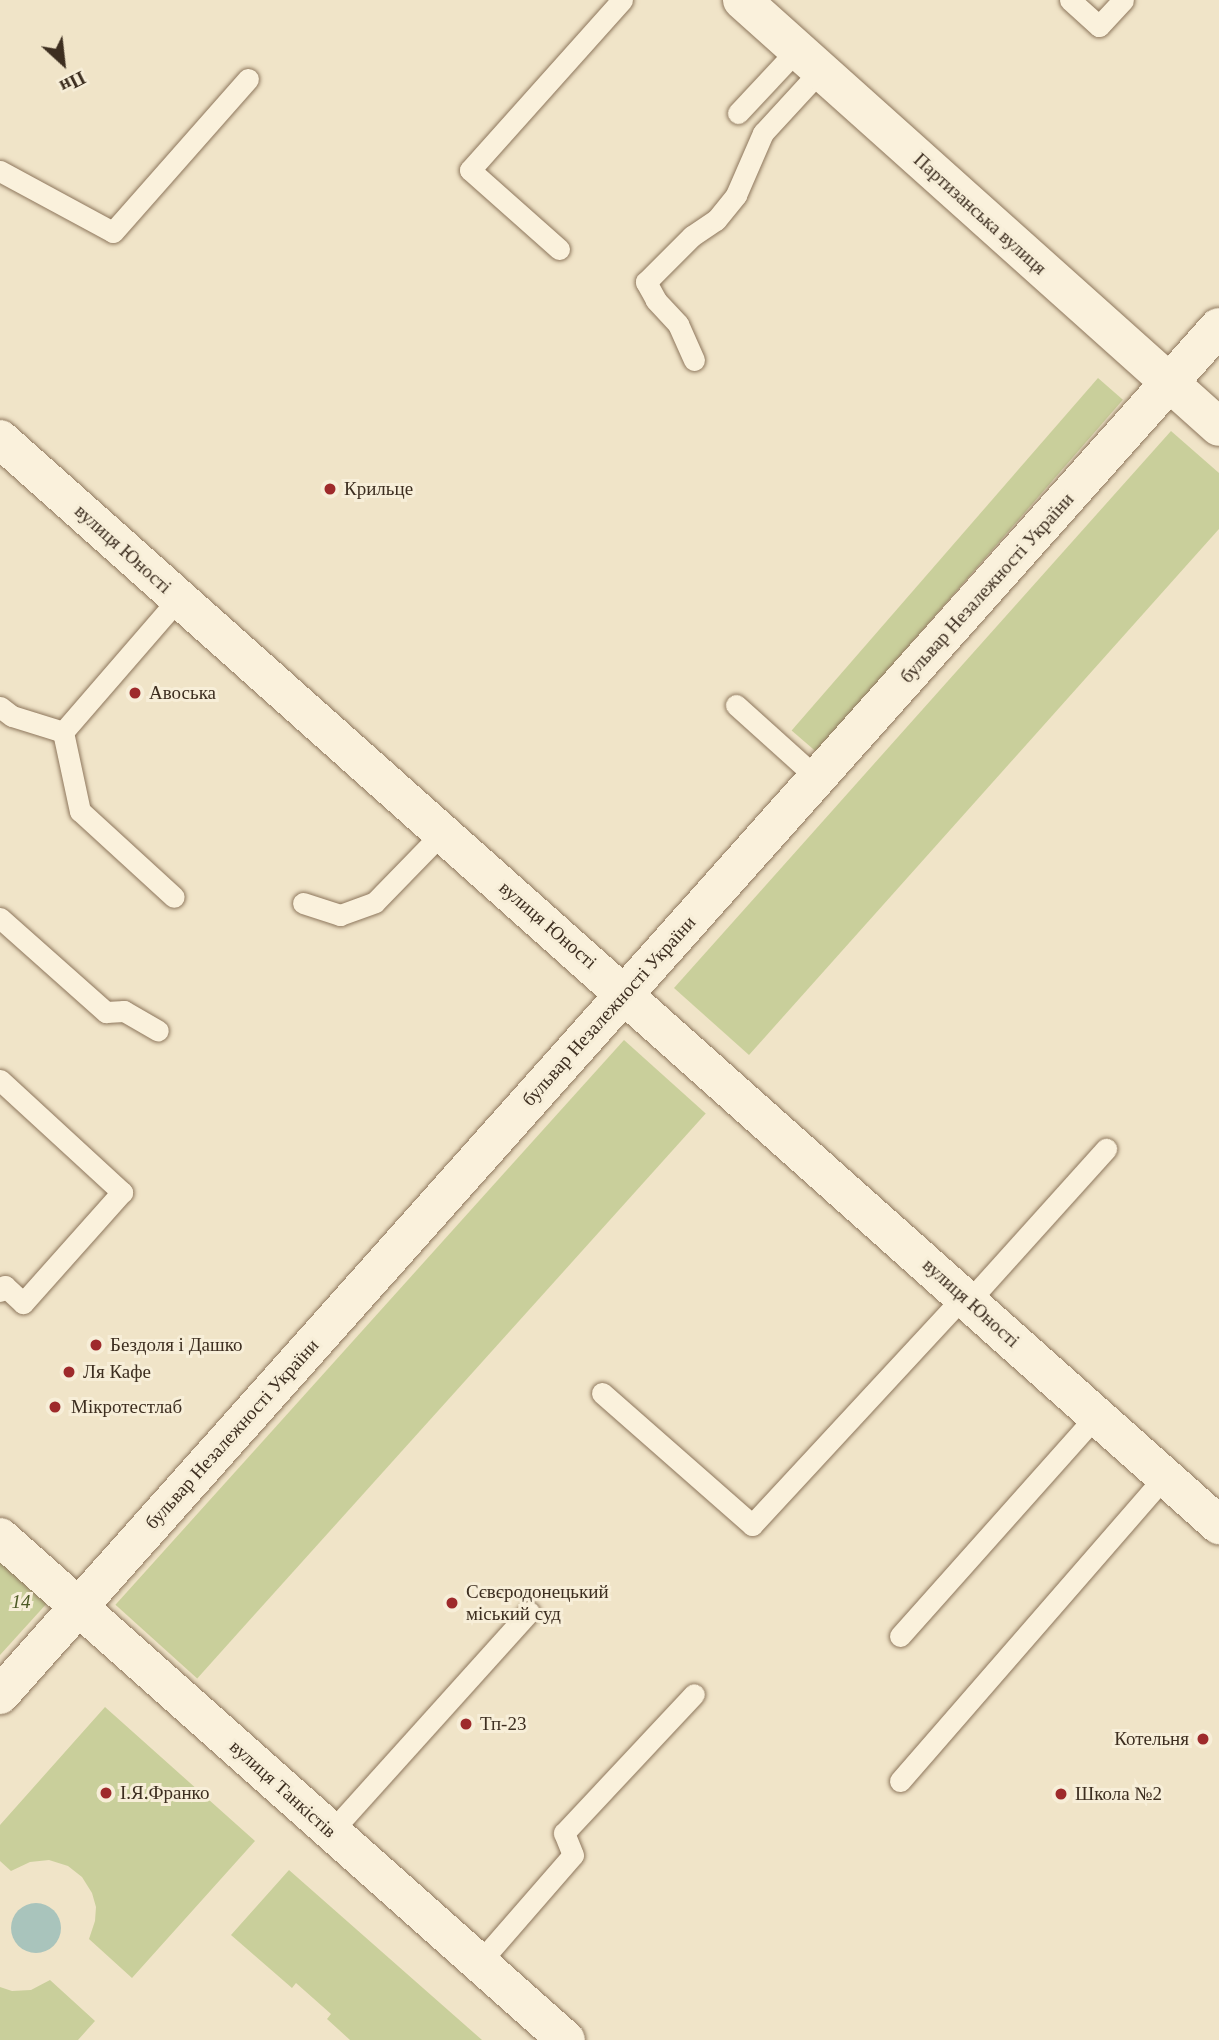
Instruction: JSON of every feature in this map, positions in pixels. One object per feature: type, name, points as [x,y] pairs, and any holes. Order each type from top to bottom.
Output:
[{"type":"street","name":"Партизанська вулиця","points":[[742,0],[1219,427]]},
{"type":"street","name":"бульвар Незалежності України","points":[[0,1695],[1219,327]]},
{"type":"street","name":"вулиця Юності","points":[[0,439],[1219,1525]]},
{"type":"street","name":"вулиця Танкістів","points":[[0,1537],[566,2040]]},
{"type":"lane","points":[[559,249],[470,170],[622,0]]},
{"type":"lane","points":[[1070,0],[1099,26],[1123,0]]},
{"type":"lane","points":[[738,113],[809,60]]},
{"type":"lane","points":[[694,360],[678,324],[656,300],[646,282],[691,236],[716,220],[736,195],[752,166],[763,133],[809,60]]},
{"type":"lane","points":[[0,171],[113,232],[248,79]]},
{"type":"lane","points":[[63,732],[179,598]]},
{"type":"lane","points":[[736,705],[817,778]]},
{"type":"lane","points":[[4,714],[63,732]]},
{"type":"lane","points":[[63,732],[80,811],[174,897]]},
{"type":"lane","points":[[303,903],[340,915],[375,902],[443,832]]},
{"type":"lane","points":[[0,918],[106,1012],[124,1011],[158,1031]]},
{"type":"lane","points":[[0,1080],[122,1192],[23,1303],[5,1286],[0,1291]]},
{"type":"lane","points":[[602,1393],[752,1525],[1107,1149]]},
{"type":"lane","points":[[900,1636],[1097,1415]]},
{"type":"lane","points":[[900,1781],[1165,1476]]},
{"type":"lane","points":[[331,1832],[530,1612]]},
{"type":"lane","points":[[479,1963],[573,1855],[564,1833],[694,1693]]},
{"type":"green space","points":[[1098,378],[1123,400],[817,752],[792,730]]},
{"type":"green space","points":[[1171,431],[1219,473],[1219,529],[749,1055],[674,988]]},
{"type":"green space","points":[[624,1040],[706,1114],[197,1678],[115,1605]]},
{"type":"green space","name":"14","points":[[0,1557],[49,1601],[0,1655]]},
{"type":"green space","points":[[105,1707],[255,1841],[132,1978],[89,1939],[96,1907],[92,1893],[82,1877],[68,1866],[49,1860],[30,1862],[11,1871],[0,1861],[0,1825]]},
{"type":"green space","points":[[289,1870],[482,2040],[350,2040],[327,2019],[331,2014],[296,1983],[292,1988],[231,1935]]},
{"type":"green space","points":[[50,1980],[95,2021],[78,2040],[0,2040],[0,1987],[12,1991],[31,1990]]},
{"type":"water","points":[[36,1903],[54,1910],[61,1928],[54,1946],[36,1953],[18,1946],[11,1928],[18,1910]]},
{"type":"place","name":"Крильце","points":[[330,489]]},
{"type":"place","name":"Авоська","points":[[135,693]]},
{"type":"place","name":"Бездоля і Дашко","points":[[96,1345]]},
{"type":"place","name":"Ля Кафе","points":[[69,1372]]},
{"type":"place","name":"Мікротестлаб","points":[[55,1407]]},
{"type":"place","name":"Сєвєродонецький міський суд","points":[[452,1603]]},
{"type":"place","name":"Тп-23","points":[[466,1724]]},
{"type":"place","name":"Котельня","points":[[1203,1739]]},
{"type":"place","name":"І.Я.Франко","points":[[106,1793]]},
{"type":"place","name":"Школа №2","points":[[1061,1794]]}]
